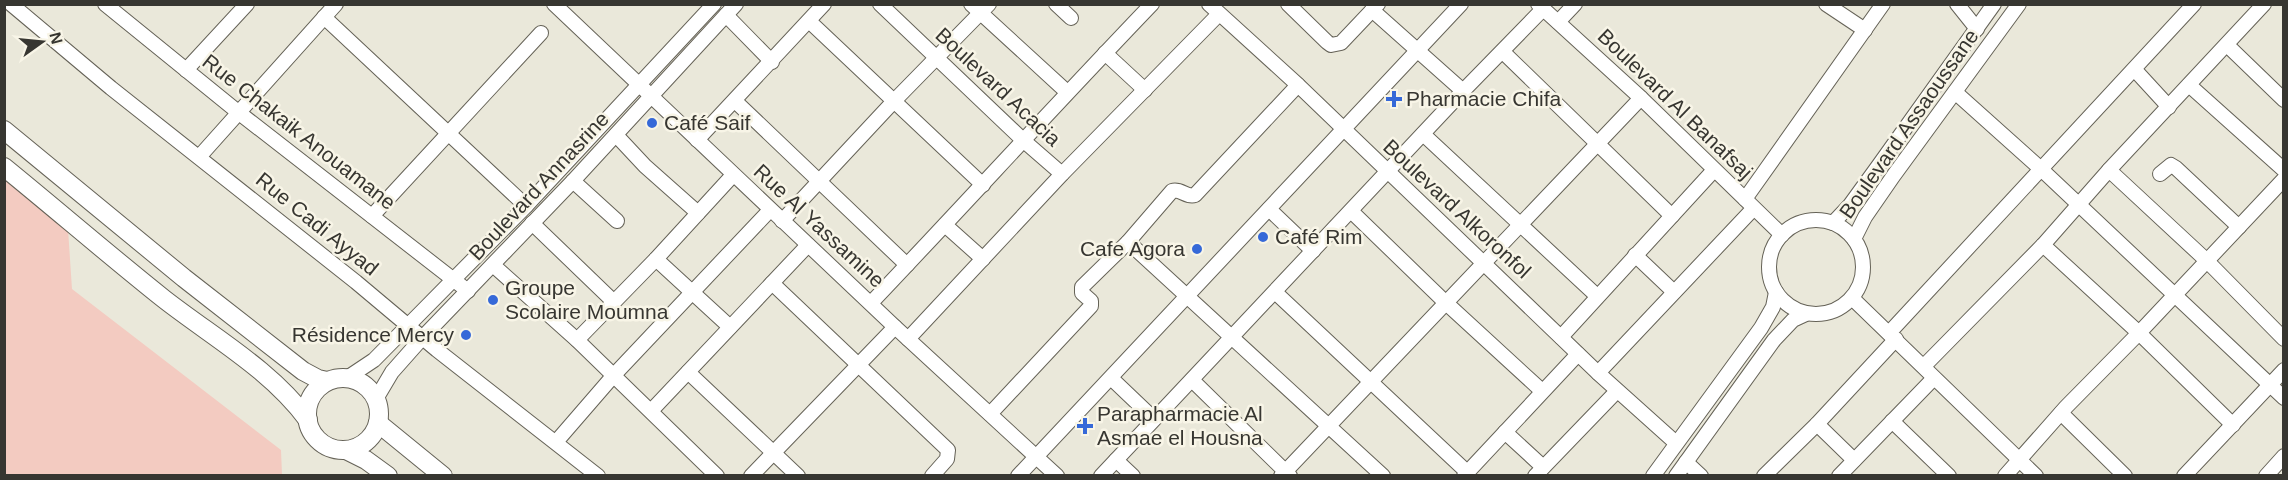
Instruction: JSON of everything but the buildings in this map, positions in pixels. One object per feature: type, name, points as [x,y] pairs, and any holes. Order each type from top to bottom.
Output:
[{"type":"main road","points":[[4,130],[184,278],[303,371],[318,379],[327,381],[347,378],[364,385],[376,399],[379,411],[378,423],[366,441],[360,446],[346,450]]},
{"type":"main road","points":[[4,167],[164,299],[262,371],[283,390],[308,420],[315,436],[324,444],[346,450],[366,460],[388,476]]},
{"type":"main road","points":[[308,420],[311,398],[327,381]]},
{"type":"main road","points":[[378,423],[443,476]]},
{"type":"street","name":"Rue Chakaik Anouamane","points":[[105,4],[238,112],[468,291]]},
{"type":"street","points":[[186,70],[247,4]]},
{"type":"street","points":[[199,157],[336,4]]},
{"type":"street","name":"Rue Al Yassamine","points":[[554,4],[770,210],[1057,476]]},
{"type":"street","name":"Boulevard Annasrine","points":[[376,399],[393,372],[423,338],[573,181],[736,4]]},
{"type":"street","points":[[697,140],[824,4]]},
{"type":"street","name":"Boulevard Acacia","points":[[880,4],[1024,141],[1062,174]]},
{"type":"street","points":[[1056,4],[1071,18]]},
{"type":"street","points":[[1288,4],[1331,45],[1341,43],[1375,7],[1417,50],[1463,91]]},
{"type":"street","points":[[1018,476],[1461,4]]},
{"type":"street","points":[[1558,22],[1575,4]]},
{"type":"street","points":[[1826,4],[1865,30]]},
{"type":"street","points":[[1598,373],[1674,292],[1749,204],[1883,4]]},
{"type":"street","points":[[1957,4],[1977,29]]},
{"type":"street","name":"Boulevard Assaoussane","points":[[1833,223],[1850,205],[1880,165],[1994,4]]},
{"type":"street","name":"Boulevard Assaoussane","points":[[1854,239],[1865,217],[1882,192],[2019,4]]},
{"type":"street","points":[[1764,476],[1817,424],[2041,169],[2194,4]]},
{"type":"street","points":[[1924,366],[2043,245],[2109,170],[2264,4]]},
{"type":"street","name":"Rue Cadi Ayyad","points":[[17,6],[199,157],[598,476]]},
{"type":"street","name":"Boulevard Annasrine","points":[[347,378],[374,360],[526,206],[640,85],[708,7]]},
{"type":"street","points":[[1101,476],[1463,91],[1503,52],[1541,7]]},
{"type":"street","name":"Boulevard Al Banafsaj","points":[[1541,7],[1641,98],[1782,235]]},
{"type":"street","points":[[783,221],[894,101],[937,59],[980,8],[1067,92]]},
{"type":"street","points":[[871,303],[1024,141],[1143,8]]},
{"type":"street","points":[[908,339],[1062,174],[1145,90],[1214,9]]},
{"type":"street","name":"Boulevard Alkoronfol","points":[[1214,9],[1298,85],[1342,130],[1617,391],[1676,443]]},
{"type":"street","points":[[726,15],[772,62]]},
{"type":"street","points":[[324,17],[526,206]]},
{"type":"street","points":[[809,21],[983,185]]},
{"type":"street","points":[[372,216],[541,33]]},
{"type":"street","points":[[2227,45],[2283,100]]},
{"type":"street","points":[[1503,52],[1672,216]]},
{"type":"street","points":[[1105,53],[1145,90]]},
{"type":"street","points":[[2134,70],[2169,107]]},
{"type":"street","points":[[990,414],[1091,306],[1091,301],[1082,293],[1082,287],[1128,242],[1172,191],[1178,190],[1189,196],[1195,195],[1298,85]]},
{"type":"street","points":[[2189,85],[2283,170]]},
{"type":"street","points":[[1955,92],[2079,204],[2283,398]]},
{"type":"street","points":[[1192,380],[1285,474],[1483,262],[1641,98]]},
{"type":"street","points":[[735,101],[907,265]]},
{"type":"street","points":[[1423,134],[1597,296]]},
{"type":"street","points":[[615,135],[645,166],[698,213]]},
{"type":"street","points":[[2160,174],[2167,166],[2171,165],[2176,168],[2239,226]]},
{"type":"street","points":[[1561,337],[1714,170]]},
{"type":"street","points":[[2109,170],[2206,260],[2283,339]]},
{"type":"street","points":[[577,340],[733,175]]},
{"type":"street","points":[[2005,476],[2061,413],[2283,179]]},
{"type":"street","points":[[573,181],[617,221]]},
{"type":"street","points":[[1269,208],[1313,251]]},
{"type":"street","points":[[556,442],[614,375],[770,210]]},
{"type":"street","points":[[1351,211],[1445,303],[1542,391]]},
{"type":"street","points":[[1811,220],[1833,223],[1845,229],[1854,239],[1862,254],[1863,271],[1859,288],[1852,298],[1831,312],[1806,314],[1790,306],[1776,292],[1769,273],[1769,262],[1775,243],[1790,227],[1811,220]]},
{"type":"street","points":[[532,224],[614,302]]},
{"type":"street","points":[[945,225],[983,259]]},
{"type":"street","points":[[1128,242],[1383,476]]},
{"type":"street","points":[[651,411],[808,245]]},
{"type":"street","points":[[2043,245],[2139,333],[2233,425]]},
{"type":"street","points":[[1635,255],[1674,292]]},
{"type":"street","points":[[656,259],[730,327]]},
{"type":"street","points":[[493,265],[577,340],[717,476]]},
{"type":"street","points":[[772,283],[948,450],[947,459],[932,476]]},
{"type":"street","points":[[1275,292],[1465,474],[1578,354]]},
{"type":"street","points":[[1653,476],[1767,319],[1773,307],[1776,292]]},
{"type":"street","points":[[1852,298],[2036,476]]},
{"type":"street","points":[[1676,476],[1773,340],[1793,321],[1806,314]]},
{"type":"street","points":[[751,476],[895,327]]},
{"type":"street","points":[[2184,476],[2283,370]]},
{"type":"street","points":[[687,372],[798,476]]},
{"type":"street","points":[[1111,378],[1154,419]]},
{"type":"street","points":[[1839,476],[1934,378]]},
{"type":"street","points":[[1505,432],[1539,471],[1617,391]]},
{"type":"street","points":[[2061,413],[2125,476]]},
{"type":"street","points":[[1892,421],[1949,476]]},
{"type":"street","points":[[1817,424],[1854,460]]},
{"type":"street","points":[[2266,476],[2283,456]]},
{"type":"street","points":[[1116,460],[1133,476]]},
{"type":"street","points":[[1686,462],[1701,476]]},
{"type":"shaded area","points":[[4,178],[68,229],[72,289],[281,450],[282,475],[5,475]]},
{"type":"place","name":"Pharmacie Chifa","points":[[1394,99]]},
{"type":"place","name":"Café Saif","points":[[652,123]]},
{"type":"place","name":"Café Rim","points":[[1263,237]]},
{"type":"place","name":"Cafe Agora","points":[[1197,249]]},
{"type":"place","name":"Groupe Scolaire Moumna","points":[[493,300]]},
{"type":"place","name":"Résidence Mercy","points":[[466,335]]},
{"type":"place","name":"Parapharmacie Al Asmae el Housna","points":[[1085,426]]}]
